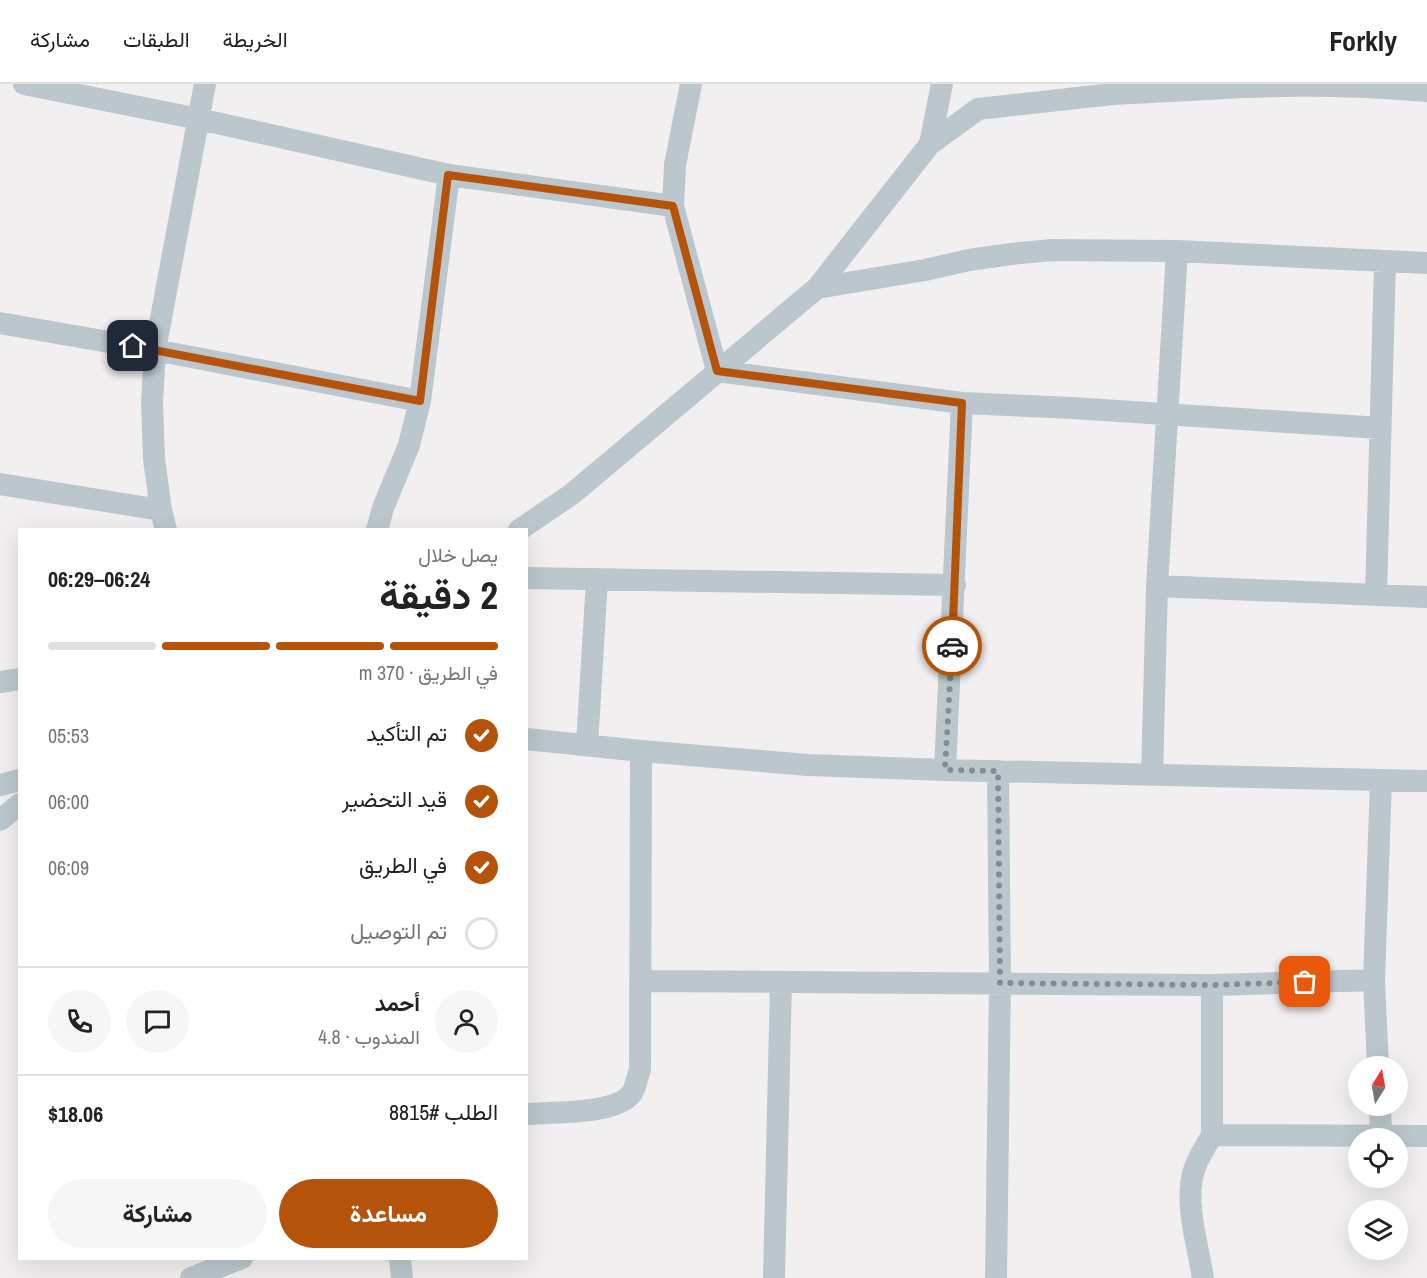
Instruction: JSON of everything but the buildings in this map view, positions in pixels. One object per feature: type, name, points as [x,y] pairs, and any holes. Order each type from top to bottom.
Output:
[{"type":"street","points":[[24,84],[199,119],[448,175],[673,206]]},
{"type":"street","points":[[0,484],[163,520],[153,436],[155,350],[205,84]]},
{"type":"street","points":[[691,84],[675,165],[673,206],[717,371]]},
{"type":"street","points":[[930,144],[942,84]]},
{"type":"street","points":[[522,528],[572,494],[817,288],[930,144],[978,109],[1113,94],[1256,84],[1320,84],[1427,92]]},
{"type":"street","points":[[378,528],[383,508],[409,445],[420,401],[448,175]]},
{"type":"street","points":[[817,288],[1011,254],[1052,250],[1177,251],[1427,263]]},
{"type":"street","points":[[1152,775],[1157,586],[1177,251]]},
{"type":"street","points":[[1377,595],[1385,262]]},
{"type":"street","points":[[0,323],[420,401]]},
{"type":"street","points":[[717,371],[962,403],[1380,428]]},
{"type":"street","points":[[945,770],[962,403]]},
{"type":"street","points":[[528,578],[955,585]]},
{"type":"street","points":[[587,745],[597,579]]},
{"type":"street","points":[[1157,586],[1427,597]]},
{"type":"street","points":[[0,682],[18,679]]},
{"type":"street","points":[[528,739],[808,765],[1427,781]]},
{"type":"street","points":[[528,1114],[597,1109],[620,1102],[632,1092],[640,1070],[641,751]]},
{"type":"street","points":[[996,1278],[1000,983],[998,771]]},
{"type":"street","points":[[0,785],[18,780]]},
{"type":"street","points":[[1378,1056],[1374,980],[1381,780]]},
{"type":"street","points":[[0,819],[18,806]]},
{"type":"street","points":[[641,981],[1212,985],[1374,980]]},
{"type":"street","points":[[774,1278],[781,982]]},
{"type":"street","points":[[1203,1278],[1190,1201],[1193,1175],[1200,1156],[1212,1135],[1212,985]]},
{"type":"street","points":[[1212,1135],[1348,1134]]},
{"type":"street","points":[[1408,1135],[1427,1136]]},
{"type":"street","points":[[191,1278],[237,1260]]},
{"type":"street","points":[[399,1260],[402,1278]]},
{"type":"way so far","points":[[952,646],[945,770],[998,771],[1000,983],[1212,985],[1305,982]]},
{"type":"route","points":[[133,346],[420,401],[448,175],[673,206],[717,371],[962,403],[952,646]]}]
